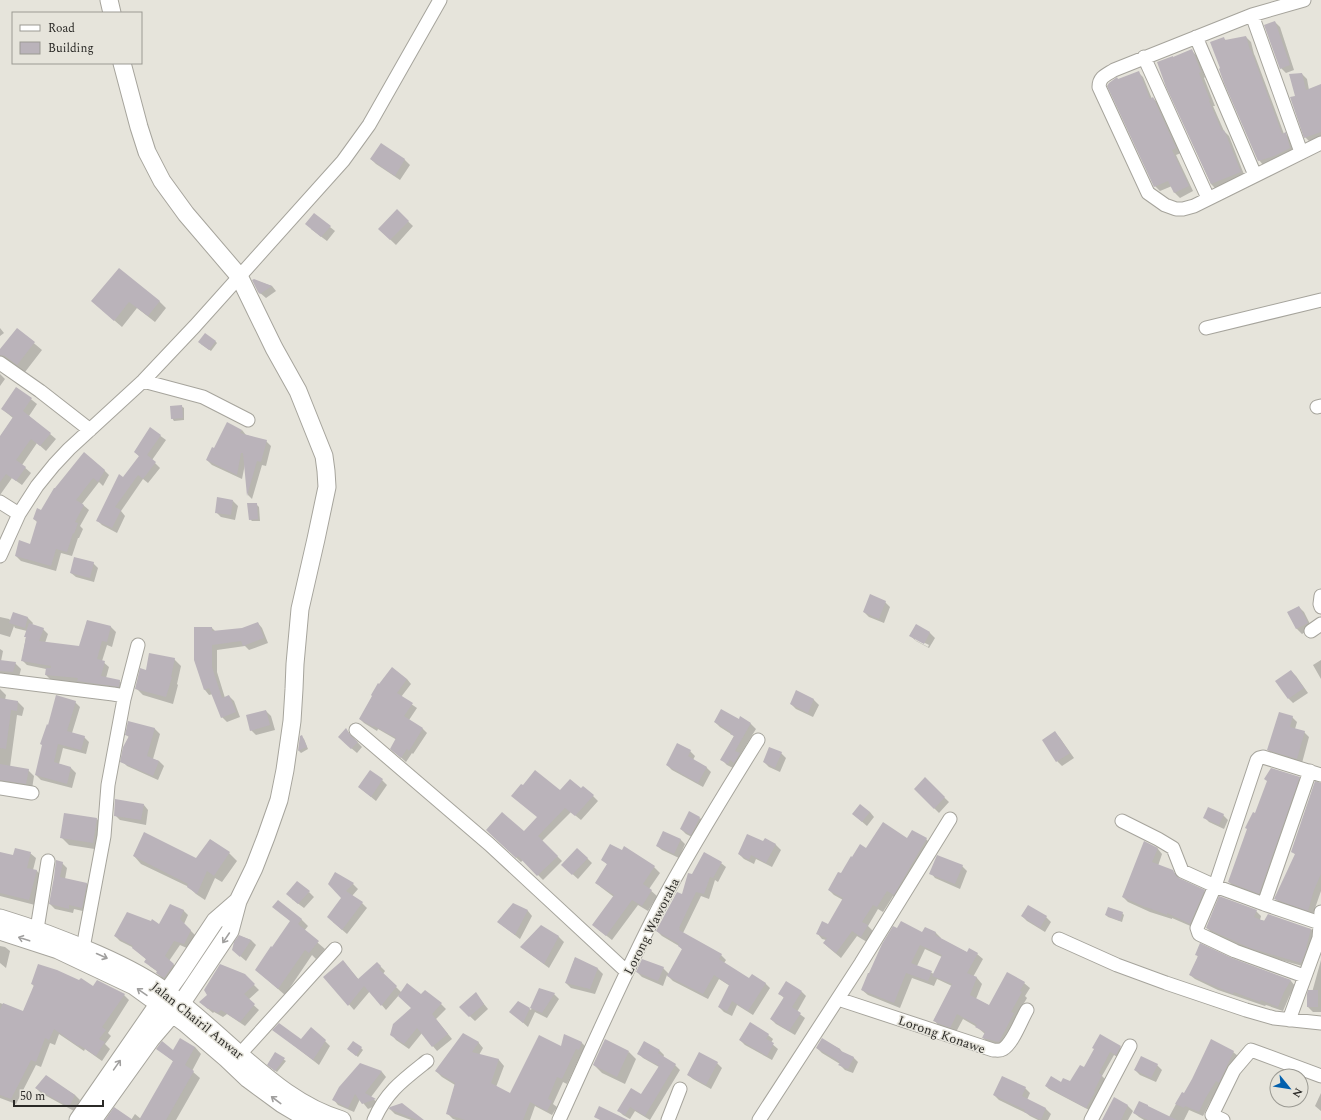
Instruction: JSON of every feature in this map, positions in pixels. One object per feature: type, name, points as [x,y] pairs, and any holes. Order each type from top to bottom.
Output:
[{"type":"main road","points":[[109,0],[112,12]]},
{"type":"main road","points":[[92,1120],[151,1039],[177,1009],[230,931],[238,901],[254,868],[266,837],[284,778],[292,720],[300,609],[327,487],[324,456],[298,391],[274,348],[239,276],[186,214],[162,181],[148,152],[139,127],[122,64]]},
{"type":"main road","points":[[78,1120],[215,921],[238,901]]},
{"type":"main road","name":"Jalan Chairil Anwar","points":[[0,918],[37,930],[83,948],[120,964],[143,977],[163,998],[240,1054],[300,1102],[342,1120]]},
{"type":"main road","name":"Jalan Chairil Anwar","points":[[0,931],[58,950],[80,959],[134,986],[163,998]]},
{"type":"main road","name":"Jalan Chairil Anwar","points":[[177,1009],[248,1079],[282,1104],[309,1120]]},
{"type":"street","points":[[0,556],[19,514],[37,486],[54,465],[143,381],[195,326],[343,161],[369,125],[440,0]]},
{"type":"street","points":[[1304,0],[1252,15],[1144,57],[1102,77],[1099,87],[1148,194],[1165,205],[1176,209],[1194,206],[1300,152],[1321,143]]},
{"type":"street","points":[[1252,15],[1300,152]]},
{"type":"street","points":[[1196,37],[1255,175]]},
{"type":"street","points":[[1144,57],[1208,198]]},
{"type":"street","points":[[1206,328],[1321,300]]},
{"type":"street","points":[[0,362],[90,430]]},
{"type":"street","points":[[143,381],[203,396],[248,420]]},
{"type":"street","points":[[0,502],[19,514]]},
{"type":"street","points":[[1321,596],[1321,607]]},
{"type":"street","points":[[83,948],[104,836],[108,785],[124,700],[138,645]]},
{"type":"street","points":[[0,680],[119,695],[124,700]]},
{"type":"street","points":[[356,730],[489,844],[627,972]]},
{"type":"street","name":"Lorong Waworaha","points":[[559,1120],[627,972],[682,864],[758,740]]},
{"type":"street","points":[[1264,904],[1316,773],[1263,757],[1257,760],[1214,886],[1197,928],[1199,934],[1235,951],[1304,976]]},
{"type":"street","points":[[0,788],[32,793]]},
{"type":"street","points":[[759,1120],[838,998],[950,819]]},
{"type":"street","points":[[1122,821],[1173,848],[1182,871],[1214,886],[1264,904],[1321,918],[1319,938],[1289,1020]]},
{"type":"street","points":[[37,930],[48,861]]},
{"type":"street","points":[[1059,939],[1116,964],[1166,983],[1265,1016],[1321,1023]]},
{"type":"street","points":[[240,1054],[335,949]]},
{"type":"street","name":"Lorong Konawe","points":[[838,998],[993,1050],[1000,1050],[1004,1048],[1010,1041],[1027,1010]]},
{"type":"street","points":[[1091,1120],[1130,1046]]},
{"type":"street","points":[[1215,1118],[1234,1070],[1251,1050],[1321,1076]]},
{"type":"street","points":[[374,1120],[379,1107],[392,1090],[427,1061]]},
{"type":"street","points":[[668,1120],[680,1089]]},
{"type":"building","points":[[1275,21],[1290,65],[1280,69],[1264,25]]},
{"type":"building","points":[[1246,36],[1282,134],[1286,132],[1290,148],[1274,156],[1258,161],[1224,83],[1210,42],[1224,37],[1225,40]]},
{"type":"building","points":[[1192,49],[1201,72],[1199,73],[1210,100],[1209,101],[1222,131],[1224,130],[1241,172],[1211,184],[1166,87],[1157,62]]},
{"type":"building","points":[[1139,71],[1150,99],[1153,97],[1176,148],[1172,150],[1189,186],[1174,193],[1168,181],[1154,187],[1107,86],[1117,77],[1118,79]]},
{"type":"building","points":[[1302,73],[1306,90],[1321,84],[1321,132],[1304,138],[1290,97],[1295,96],[1289,74]]},
{"type":"building","points":[[381,143],[405,159],[395,176],[370,159]]},
{"type":"building","points":[[397,209],[409,221],[390,240],[378,229]]},
{"type":"building","points":[[314,213],[331,226],[321,237],[305,224]]},
{"type":"building","points":[[119,268],[160,301],[148,316],[129,302],[114,321],[91,301]]},
{"type":"building","points":[[254,279],[272,286],[260,294],[252,280]]},
{"type":"building","points":[[17,328],[35,342],[17,365],[5,356],[0,355],[0,349]]},
{"type":"building","points":[[205,333],[216,341],[209,350],[198,342]]},
{"type":"building","points":[[16,387],[32,398],[23,411],[51,433],[40,446],[31,439],[16,460],[26,467],[16,481],[6,474],[0,482],[0,436],[13,417],[1,409]]},
{"type":"building","points":[[182,405],[183,418],[171,419],[170,406]]},
{"type":"building","points":[[227,422],[242,430],[240,433],[267,440],[261,462],[257,461],[247,496],[243,453],[241,453],[237,475],[206,460]]},
{"type":"building","points":[[150,427],[161,435],[147,455],[156,462],[143,479],[138,475],[115,507],[121,510],[112,528],[96,521],[119,474],[123,477],[139,456],[134,452]]},
{"type":"building","points":[[84,452],[105,470],[98,482],[93,478],[76,500],[84,505],[75,522],[78,523],[67,552],[56,549],[51,566],[15,556],[19,540],[30,544],[37,521],[33,519],[37,508],[41,510],[54,488]]},
{"type":"building","points":[[217,497],[233,500],[231,515],[215,513]]},
{"type":"building","points":[[247,503],[257,503],[258,519],[249,520]]},
{"type":"building","points":[[74,557],[94,562],[90,578],[70,573]]},
{"type":"building","points":[[870,594],[886,601],[879,619],[863,612]]},
{"type":"building","points":[[1299,606],[1308,623],[1296,629],[1287,612]]},
{"type":"building","points":[[13,612],[28,617],[25,628],[9,623]]},
{"type":"building","points":[[87,620],[111,626],[107,642],[102,641],[97,659],[105,661],[101,676],[120,680],[119,687],[77,681],[78,678],[45,675],[46,668],[51,668],[51,666],[21,661],[26,637],[24,637],[29,623],[44,628],[39,641],[79,646]]},
{"type":"building","points":[[258,622],[264,638],[243,646],[241,641],[212,645],[212,667],[222,698],[229,695],[236,712],[221,718],[209,688],[204,690],[194,660],[194,627],[212,627],[212,631],[242,628]]},
{"type":"building","points":[[916,624],[930,632],[924,644],[909,636]]},
{"type":"building","points":[[149,653],[175,658],[172,677],[166,697],[135,689],[140,668],[146,670]]},
{"type":"building","points":[[0,660],[16,662],[13,672],[0,671]]},
{"type":"building","points":[[392,667],[407,679],[397,693],[413,703],[404,716],[423,728],[409,751],[407,749],[401,758],[390,749],[396,738],[359,719],[378,683],[379,684]]},
{"type":"building","points":[[1291,670],[1304,688],[1288,699],[1275,681]]},
{"type":"building","points":[[796,690],[814,699],[808,713],[790,704]]},
{"type":"building","points":[[56,695],[76,701],[67,731],[85,736],[81,750],[58,744],[54,762],[71,767],[67,784],[35,775],[42,745],[40,744],[47,724],[48,725]]},
{"type":"building","points":[[0,698],[18,701],[17,711],[11,710],[6,749],[0,748]]},
{"type":"building","points":[[721,709],[739,719],[740,716],[751,723],[735,751],[740,753],[734,763],[730,760],[728,764],[720,760],[734,736],[730,734],[731,732],[714,722]]},
{"type":"building","points":[[266,710],[270,725],[250,731],[246,715]]},
{"type":"building","points":[[1279,712],[1293,716],[1290,727],[1305,731],[1297,759],[1267,750]]},
{"type":"building","points":[[128,721],[155,728],[147,756],[159,761],[153,776],[120,762],[123,747],[129,736],[125,735]]},
{"type":"building","points":[[346,728],[351,736],[358,742],[351,749],[338,737]]},
{"type":"building","points":[[1055,731],[1070,753],[1056,762],[1042,740]]},
{"type":"building","points":[[302,735],[307,747],[298,751],[300,736]]},
{"type":"building","points":[[677,743],[691,750],[688,756],[707,767],[698,783],[666,765]]},
{"type":"building","points":[[769,747],[782,752],[775,768],[763,762]]},
{"type":"building","points":[[0,764],[29,769],[26,784],[0,780]]},
{"type":"building","points":[[1271,768],[1300,777],[1259,894],[1228,882],[1247,829],[1245,828],[1253,812],[1255,813],[1267,781],[1264,779]]},
{"type":"building","points":[[370,770],[383,779],[371,797],[358,787]]},
{"type":"building","points":[[535,770],[560,790],[570,779],[581,788],[583,786],[594,795],[575,816],[565,808],[538,836],[558,856],[537,876],[518,856],[516,858],[486,830],[502,812],[524,831],[537,817],[511,796],[521,784],[523,785]]},
{"type":"building","points":[[925,777],[945,797],[934,809],[914,789]]},
{"type":"building","points":[[1315,781],[1321,783],[1321,874],[1314,890],[1308,911],[1274,899],[1295,854],[1291,852]]},
{"type":"building","points":[[115,799],[144,804],[141,820],[114,816]]},
{"type":"building","points":[[860,804],[870,812],[862,822],[852,814]]},
{"type":"building","points":[[1208,807],[1224,814],[1219,825],[1203,818]]},
{"type":"building","points":[[689,811],[700,817],[691,835],[680,829]]},
{"type":"building","points":[[64,813],[97,818],[93,843],[60,838]]},
{"type":"building","points":[[883,822],[907,838],[912,830],[927,838],[894,895],[887,891],[877,907],[873,905],[862,922],[868,925],[861,937],[852,931],[836,953],[823,943],[827,938],[816,934],[822,921],[828,924],[843,898],[828,890],[838,872],[841,873],[860,844],[866,848]]},
{"type":"building","points":[[663,831],[681,839],[674,854],[656,846]]},
{"type":"building","points":[[144,832],[196,858],[210,839],[230,852],[214,876],[207,871],[197,894],[187,887],[188,884],[133,856]]},
{"type":"building","points":[[747,834],[763,841],[765,838],[776,844],[766,863],[751,855],[749,860],[738,854]]},
{"type":"building","points":[[1144,841],[1158,848],[1152,862],[1173,870],[1179,878],[1205,890],[1190,924],[1167,913],[1167,915],[1122,897]]},
{"type":"building","points":[[610,844],[622,850],[624,846],[655,866],[643,884],[652,890],[642,906],[632,900],[606,936],[592,925],[614,895],[595,883],[607,864],[601,860]]},
{"type":"building","points":[[15,848],[31,852],[27,868],[37,870],[29,900],[0,893],[0,852],[13,855]]},
{"type":"building","points":[[577,848],[588,858],[572,875],[561,865]]},
{"type":"building","points":[[704,852],[722,862],[713,878],[710,877],[704,894],[696,892],[679,930],[722,954],[719,959],[749,978],[752,974],[766,983],[748,1011],[732,1001],[727,1011],[718,1007],[729,985],[714,975],[703,994],[667,976],[682,949],[678,946],[679,944],[656,931],[677,892],[682,894],[688,873],[692,874]]},
{"type":"building","points":[[937,855],[963,865],[955,884],[929,874]]},
{"type":"building","points":[[56,860],[63,862],[60,877],[87,883],[82,908],[69,905],[69,909],[49,904]]},
{"type":"building","points":[[335,872],[354,883],[346,891],[363,902],[342,930],[327,917],[341,898],[328,884]]},
{"type":"building","points":[[297,881],[310,891],[298,904],[286,894]]},
{"type":"building","points":[[1219,896],[1257,910],[1254,917],[1264,921],[1268,914],[1311,929],[1307,948],[1301,963],[1250,948],[1206,928]]},
{"type":"building","points":[[278,900],[302,919],[298,924],[319,941],[309,953],[305,950],[278,989],[255,970],[290,921],[272,907]]},
{"type":"building","points":[[513,903],[528,910],[515,935],[497,922]]},
{"type":"building","points":[[170,904],[184,910],[180,919],[191,930],[184,944],[174,941],[165,956],[174,964],[164,978],[144,962],[146,959],[132,948],[133,946],[114,936],[127,912],[151,921],[152,919],[159,924]]},
{"type":"building","points":[[1028,905],[1047,916],[1040,928],[1021,916]]},
{"type":"building","points":[[1108,907],[1123,912],[1120,921],[1105,915]]},
{"type":"building","points":[[901,921],[922,932],[925,927],[936,932],[935,935],[967,952],[969,948],[978,953],[967,973],[977,977],[970,995],[989,1005],[1007,972],[1025,982],[1020,991],[1022,992],[1011,1012],[1014,1013],[999,1042],[982,1038],[985,1032],[975,1027],[977,1025],[957,1014],[950,1028],[933,1021],[952,984],[932,976],[942,955],[920,945],[911,963],[932,971],[928,981],[906,973],[894,1003],[861,990],[882,944],[893,926],[897,928]]},
{"type":"building","points":[[541,925],[559,936],[544,964],[520,947]]},
{"type":"building","points":[[239,935],[251,940],[240,957],[232,950],[234,942]]},
{"type":"building","points":[[1200,943],[1232,958],[1291,980],[1278,1007],[1234,992],[1233,994],[1189,975],[1198,956],[1195,955]]},
{"type":"building","points":[[575,957],[598,968],[590,989],[565,983]]},
{"type":"building","points":[[642,959],[664,967],[658,981],[636,972]]},
{"type":"building","points":[[343,960],[358,979],[377,962],[381,966],[379,969],[397,986],[381,1006],[364,986],[348,1006],[323,977]]},
{"type":"building","points":[[38,964],[57,970],[79,980],[81,978],[93,986],[97,980],[125,994],[102,1027],[106,1030],[99,1039],[105,1042],[96,1056],[79,1045],[78,1046],[54,1029],[49,1040],[45,1038],[36,1062],[31,1060],[11,1099],[0,1095],[0,1010],[3,1003],[23,1011],[34,985],[31,984]]},
{"type":"building","points":[[220,964],[245,974],[255,984],[244,994],[255,1004],[240,1022],[221,1010],[218,1013],[208,1009],[199,1002],[207,995],[204,990]]},
{"type":"building","points":[[786,981],[802,991],[792,1007],[801,1013],[789,1031],[770,1019],[784,997],[778,994]]},
{"type":"building","points":[[407,983],[421,994],[425,990],[442,1003],[432,1014],[448,1034],[432,1047],[417,1028],[404,1044],[390,1035],[393,1024],[411,1008],[398,996]]},
{"type":"building","points":[[539,988],[555,993],[542,1013],[530,1008]]},
{"type":"building","points":[[1308,990],[1318,990],[1318,1007],[1307,1007]]},
{"type":"building","points":[[476,992],[484,1004],[469,1017],[459,1007]]},
{"type":"building","points":[[518,1001],[530,1008],[523,1023],[509,1012]]},
{"type":"building","points":[[750,1022],[769,1034],[766,1039],[774,1043],[767,1056],[739,1040]]},
{"type":"building","points":[[279,1023],[301,1039],[311,1027],[326,1040],[313,1060],[272,1030]]},
{"type":"building","points":[[463,1033],[479,1042],[472,1052],[499,1059],[491,1083],[510,1093],[539,1035],[561,1046],[564,1034],[582,1042],[579,1050],[576,1049],[562,1079],[557,1077],[548,1099],[552,1101],[547,1111],[530,1102],[523,1120],[465,1120],[446,1114],[455,1083],[435,1071]]},
{"type":"building","points":[[1100,1034],[1121,1046],[1116,1055],[1110,1052],[1099,1073],[1102,1075],[1094,1091],[1095,1092],[1086,1108],[1045,1086],[1051,1076],[1061,1082],[1063,1078],[1070,1081],[1080,1065],[1084,1067]]},
{"type":"building","points":[[180,1038],[195,1047],[185,1065],[194,1071],[166,1120],[139,1120],[173,1061],[156,1049],[162,1041],[173,1050]]},
{"type":"building","points":[[822,1038],[840,1049],[839,1050],[854,1057],[848,1069],[838,1065],[840,1063],[837,1060],[816,1048]]},
{"type":"building","points":[[605,1039],[629,1051],[617,1077],[593,1065]]},
{"type":"building","points":[[1211,1039],[1234,1051],[1219,1083],[1216,1081],[1199,1112],[1185,1106],[1184,1108],[1175,1104],[1182,1092],[1184,1093],[1192,1079]]},
{"type":"building","points":[[353,1041],[362,1047],[356,1056],[347,1049]]},
{"type":"building","points":[[644,1041],[660,1050],[658,1053],[676,1064],[645,1116],[630,1107],[625,1115],[617,1111],[631,1088],[641,1094],[659,1066],[637,1054]]},
{"type":"building","points":[[275,1052],[285,1058],[275,1071],[267,1065]]},
{"type":"building","points":[[699,1052],[718,1062],[706,1085],[687,1075]]},
{"type":"building","points":[[1141,1056],[1158,1064],[1151,1078],[1134,1070]]},
{"type":"building","points":[[360,1063],[382,1071],[365,1093],[376,1099],[362,1104],[355,1094],[348,1108],[332,1100],[339,1087]]},
{"type":"building","points":[[46,1075],[75,1095],[69,1107],[35,1088]]},
{"type":"building","points":[[1002,1076],[1026,1087],[1022,1096],[1046,1108],[1041,1120],[1024,1112],[1025,1110],[993,1095]]},
{"type":"building","points":[[1114,1097],[1128,1105],[1121,1120],[1102,1120]]},
{"type":"building","points":[[1139,1101],[1177,1120],[1148,1120],[1133,1113]]},
{"type":"building","points":[[402,1103],[424,1120],[417,1120],[389,1109],[390,1107]]},
{"type":"building","points":[[599,1106],[628,1120],[600,1120],[594,1117]]},
{"type":"building","points":[[114,1107],[133,1120],[105,1120]]}]
